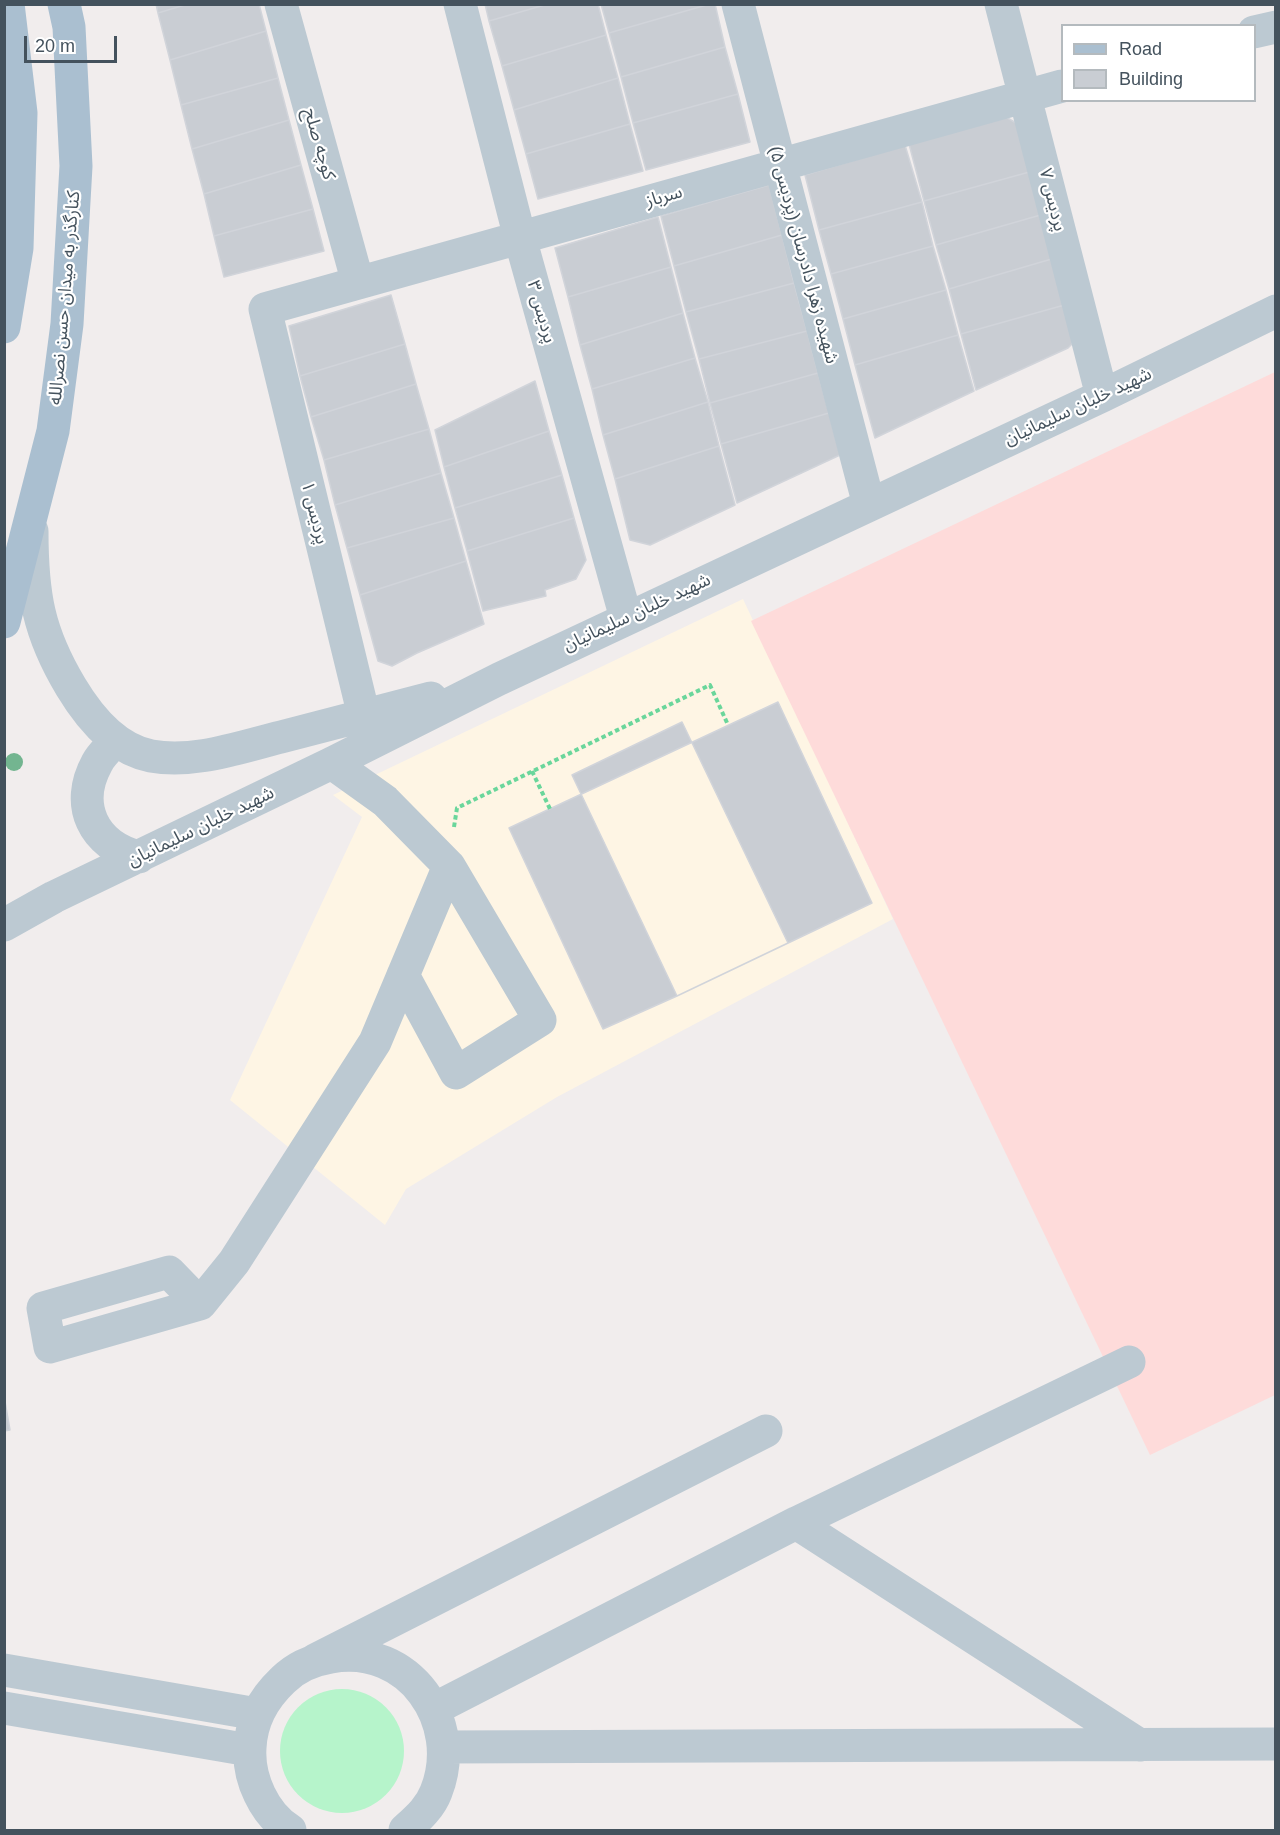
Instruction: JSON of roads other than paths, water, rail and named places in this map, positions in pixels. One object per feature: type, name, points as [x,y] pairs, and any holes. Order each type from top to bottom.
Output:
[{"type":"main road","points":[[4,327],[17,248],[21,112],[8,4]]},
{"type":"main road","name":"کنارگذر به میدان حسن نصرالله","points":[[4,622],[53,431],[67,324],[76,166],[69,27],[64,4]]},
{"type":"street","name":"کوچه صلح","points":[[281,4],[358,283]]},
{"type":"street","name":"پردیس ۳","points":[[460,4],[520,238],[626,618]]},
{"type":"street","name":"شهیده زهرا دادرسان (پردیس ۵)","points":[[738,4],[868,505]]},
{"type":"street","name":"پردیس ۷","points":[[1001,4],[1102,396]]},
{"type":"street","points":[[1256,32],[1275,27]]},
{"type":"street","name":"سرباز","points":[[266,309],[1061,86]]},
{"type":"street","name":"پردیس ۱","points":[[266,309],[363,716]]},
{"type":"street","name":"شهید خلبان سلیمانیان","points":[[4,925],[54,897],[332,764],[499,679],[1102,396],[1275,311]]},
{"type":"street","points":[[32,513],[32,573],[40,620],[54,659],[84,708],[115,741],[150,756],[183,758],[224,751],[499,679]]},
{"type":"street","points":[[115,741],[98,760],[88,782],[87,806],[94,829],[112,845],[139,857]]},
{"type":"street","points":[[332,764],[386,801],[449,866],[540,1020],[456,1073],[403,975]]},
{"type":"street","points":[[200,1304],[234,1262],[375,1042],[449,866]]},
{"type":"street","points":[[435,1709],[796,1523],[1129,1362]]},
{"type":"street","points":[[290,1830],[266,1807],[253,1780],[249,1750],[257,1714],[271,1690],[291,1672],[766,1431]]},
{"type":"street","points":[[796,1523],[1140,1745]]},
{"type":"street","points":[[315,1660],[343,1655],[371,1658],[397,1668],[418,1686],[435,1709],[444,1747],[443,1772],[422,1825]]},
{"type":"street","points":[[4,1670],[257,1714]]},
{"type":"street","points":[[4,1708],[249,1750]]},
{"type":"street","points":[[444,1747],[1275,1744]]}]
